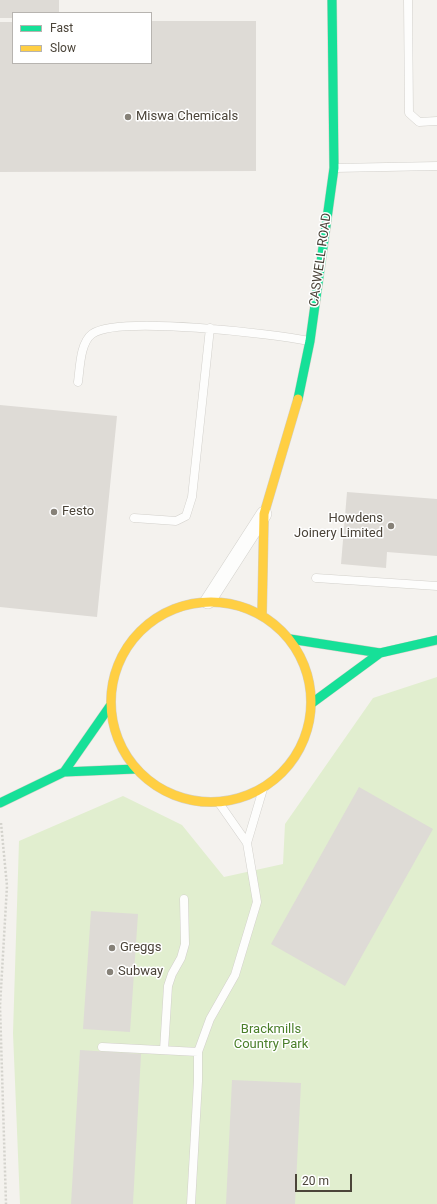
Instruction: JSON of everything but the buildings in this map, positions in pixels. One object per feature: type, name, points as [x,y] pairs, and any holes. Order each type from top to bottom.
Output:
[{"type":"street","name":"CASWELL ROAD","points":[[262,615],[264,514],[301,388],[310,341],[334,168],[332,0]]},
{"type":"street","name":"CASWELL ROAD","points":[[208,601],[264,514]]},
{"type":"street","points":[[208,601],[236,604],[262,615],[277,626],[290,639],[306,669],[312,702],[306,736],[289,766],[263,789],[242,798],[219,803],[188,801],[159,789],[135,769],[117,739],[110,706],[114,674],[127,645],[149,622],[177,607],[208,601]]},
{"type":"street","points":[[290,639],[380,653],[437,640]]},
{"type":"street","points":[[312,702],[380,653]]},
{"type":"street","points":[[64,772],[110,706]]},
{"type":"street","points":[[0,803],[64,772],[135,769]]},
{"type":"lane","points":[[408,0],[409,113],[420,122],[437,121]]},
{"type":"lane","points":[[334,168],[437,166]]},
{"type":"lane","points":[[78,382],[84,345],[91,334],[103,328],[210,328],[283,336],[310,341]]},
{"type":"lane","points":[[134,518],[176,521],[186,516],[192,497],[210,328]]},
{"type":"lane","points":[[316,578],[437,586]]},
{"type":"lane","points":[[247,843],[263,789]]},
{"type":"lane","points":[[191,1204],[198,1082],[198,1052],[210,1019],[235,974],[257,902],[247,843],[219,803]]},
{"type":"lane","points":[[164,1050],[168,986],[172,974],[181,958],[185,944],[184,898]]},
{"type":"lane","points":[[102,1047],[198,1052]]},
{"type":"path","points":[[4,850],[7,886],[0,1006],[6,1204]]},
{"type":"green space","name":"Brackmills Country Park","points":[[437,677],[437,1204],[20,1204],[13,1033],[19,841],[123,796],[182,825],[224,877],[283,864],[285,824],[373,698]]},
{"type":"traffic: fast","points":[[298,399],[310,341],[334,168],[332,0]]},
{"type":"traffic: fast","points":[[290,639],[380,653],[437,640]]},
{"type":"traffic: fast","points":[[312,703],[380,653]]},
{"type":"traffic: fast","points":[[64,772],[110,706]]},
{"type":"traffic: fast","points":[[0,803],[64,772],[135,769]]},
{"type":"traffic: slow","points":[[262,615],[264,514],[298,399]]},
{"type":"traffic: slow","points":[[221,602],[231,603],[258,613],[275,624],[289,638],[304,664],[310,682],[311,702],[310,722],[300,749],[289,766],[275,780],[258,791],[231,801],[201,802],[191,801],[164,791],[147,780],[133,766],[122,749],[112,722],[111,692],[112,682],[122,655],[133,638],[147,624],[164,613],[191,603],[221,602]]},
{"type":"place","name":"Miswa Chemicals","points":[[128,117]]},
{"type":"place","name":"Festo","points":[[54,512]]},
{"type":"place","name":"Howdens Joinery Limited","points":[[391,526]]},
{"type":"place","name":"Greggs","points":[[112,948]]},
{"type":"place","name":"Subway","points":[[110,972]]}]
